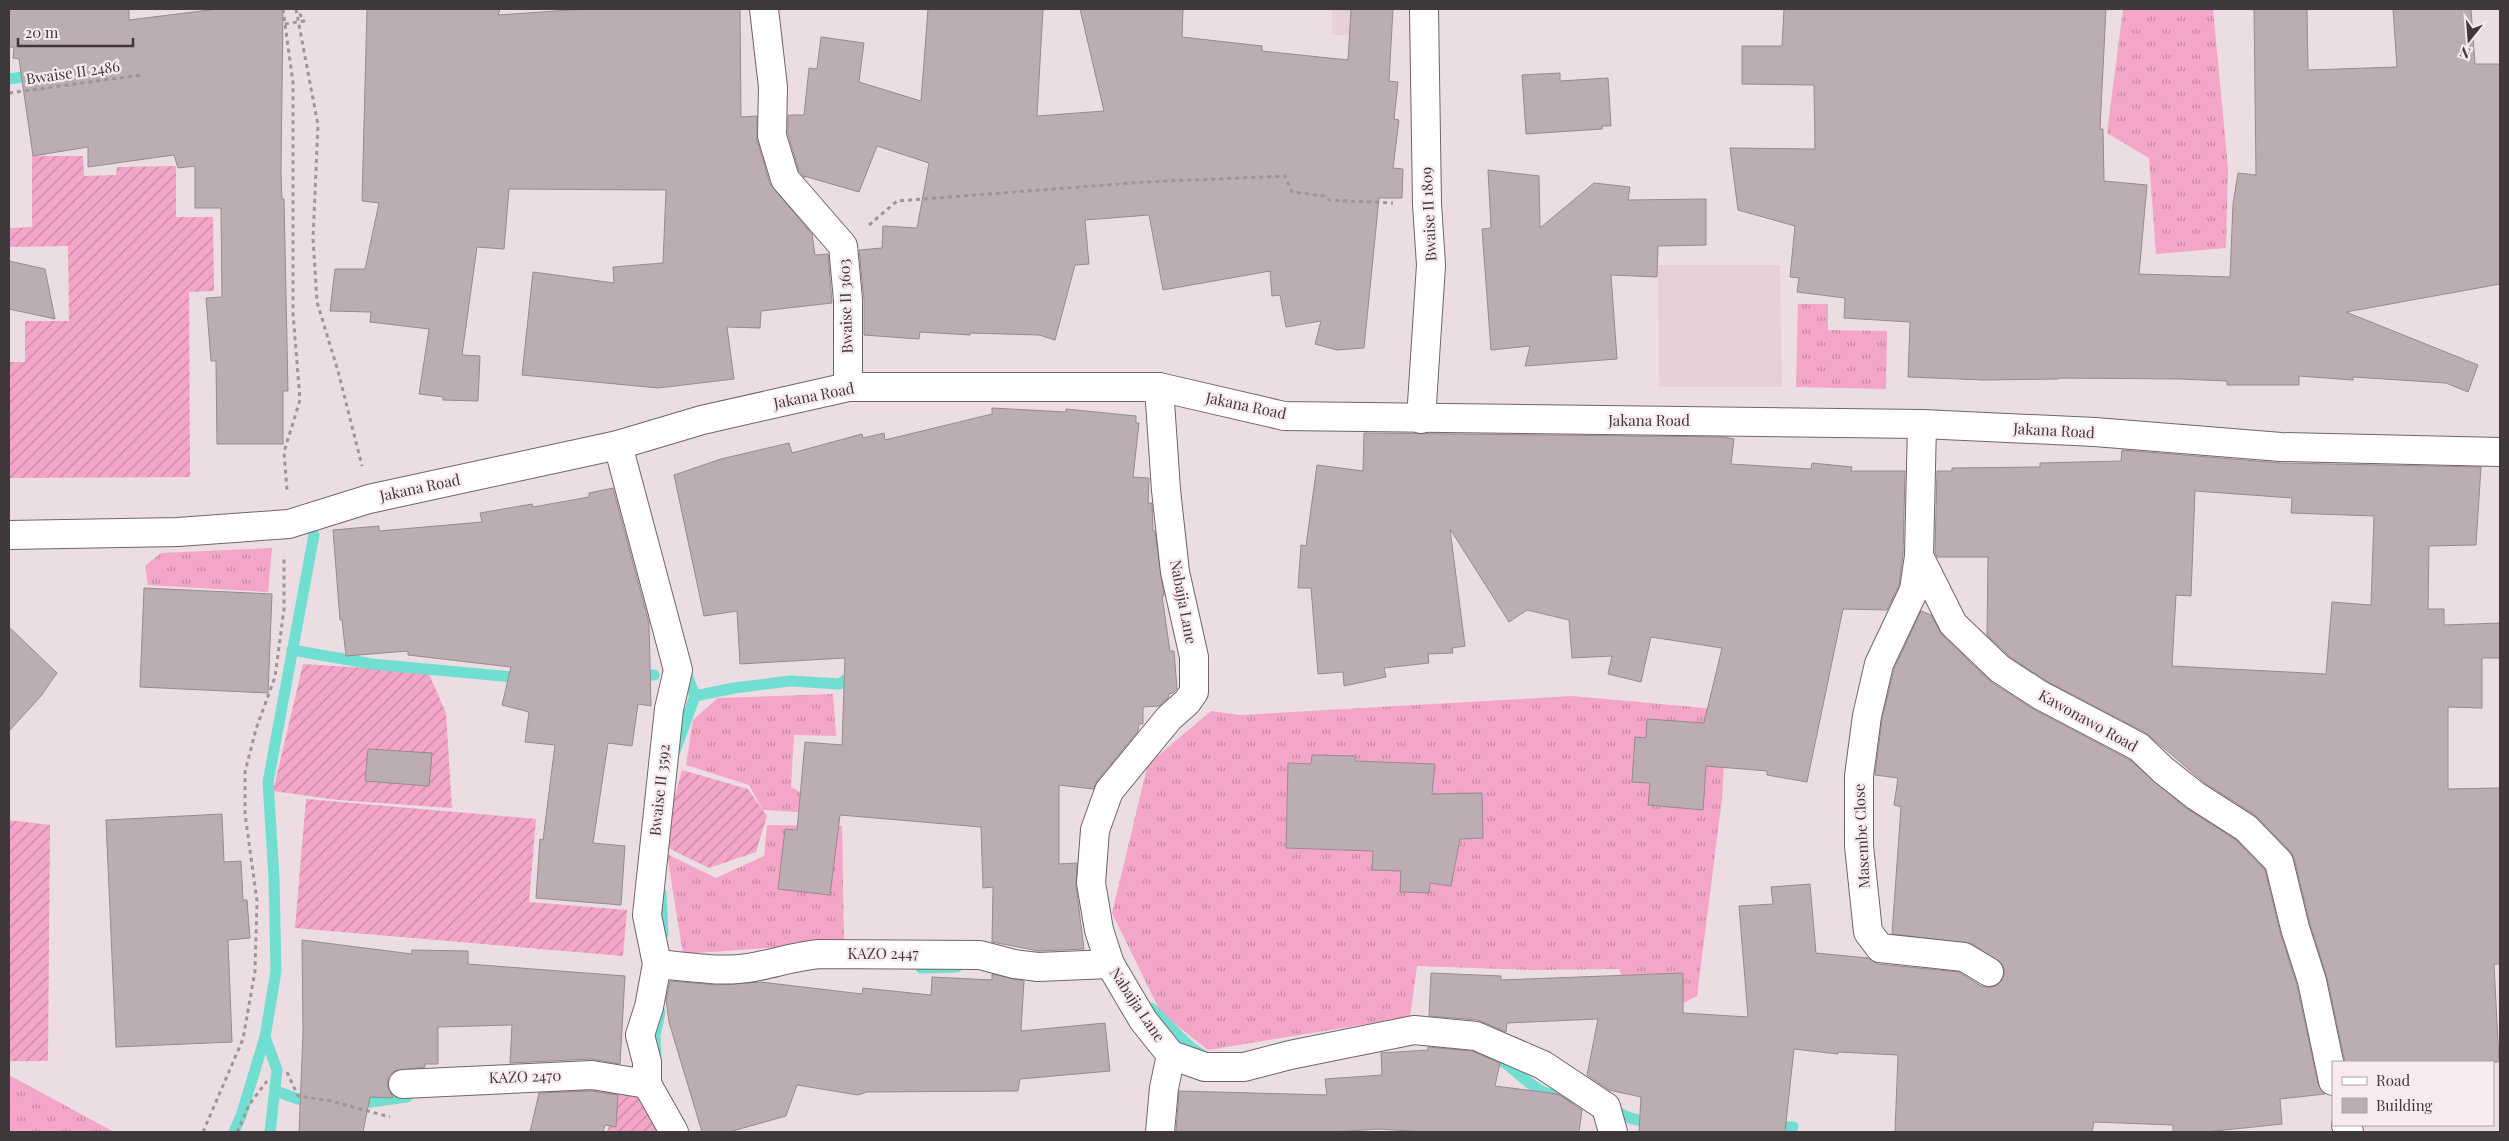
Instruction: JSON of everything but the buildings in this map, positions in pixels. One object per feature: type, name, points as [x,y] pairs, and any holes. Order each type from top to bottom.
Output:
[{"type":"street","name":"Bwaise II 3603","points":[[764,9],[774,87],[772,136],[785,179],[843,246],[848,300],[848,387]]},
{"type":"street","name":"Bwaise II 1809","points":[[1422,419],[1431,265],[1427,204],[1424,9]]},
{"type":"street","name":"Jakana Road","points":[[9,535],[178,532],[290,524],[369,499],[618,445],[702,420],[848,387],[1159,387],[1284,416],[1922,424],[2095,432],[2281,447],[2500,452]]},
{"type":"street","name":"Nabajja Lane","points":[[1159,387],[1167,499],[1175,572],[1194,657],[1194,692],[1187,702],[1169,718],[1109,791],[1095,830],[1091,883],[1098,930],[1110,964],[1143,1020],[1171,1055],[1205,1067],[1244,1067],[1290,1055],[1414,1030],[1476,1036],[1543,1065],[1606,1107],[1613,1132]]},
{"type":"street","name":"Kawonawo Road","points":[[1922,424],[1919,556],[1953,624],[2000,669],[2040,695],[2139,747],[2162,770],[2196,796],[2246,828],[2278,862],[2295,928],[2312,981],[2332,1076]]},
{"type":"street","name":"Bwaise II 3592","points":[[618,445],[678,670],[669,708],[647,915],[657,964],[649,1007],[640,1035],[647,1062],[647,1084],[674,1132]]},
{"type":"street","name":"Masembe Close","points":[[1919,556],[1914,590],[1879,664],[1867,716],[1859,776],[1859,846],[1868,932],[1880,948],[1964,957],[1989,972]]},
{"type":"street","name":"KAZO 2447","points":[[657,964],[705,969],[753,968],[801,955],[818,954],[980,955],[1014,964],[1038,967],[1110,964]]},
{"type":"street","points":[[1160,1132],[1164,1088],[1171,1055]]},
{"type":"street","name":"KAZO 2470","points":[[403,1084],[592,1075],[647,1084]]},
{"type":"path","points":[[203,1132],[243,1039],[255,971],[256,900],[245,814],[245,772],[256,729],[276,677],[284,609],[283,569],[290,524],[284,452],[300,400],[294,313],[293,84],[283,9]]},
{"type":"path","points":[[285,24],[304,21],[297,9]]},
{"type":"path","points":[[297,9],[318,125],[313,238],[317,302],[338,371],[369,499]]},
{"type":"path","name":"Bwaise II 2486","points":[[9,93],[141,75]]},
{"type":"path","points":[[843,246],[897,201],[1145,182],[1285,176],[1292,192],[1324,196],[1329,200],[1427,204]]},
{"type":"path","points":[[287,1072],[298,1096],[331,1101],[392,1117]]},
{"type":"path","points":[[237,1132],[248,1106],[267,1081]]},
{"type":"shaded area","points":[[1332,9],[1382,9],[1381,36],[1332,35]]},
{"type":"shaded area","points":[[1658,265],[1780,265],[1782,387],[1659,387]]},
{"type":"green space","points":[[2123,9],[2213,9],[2228,168],[2226,248],[2156,254],[2149,158],[2107,133]]},
{"type":"green space","points":[[32,156],[83,156],[84,176],[116,175],[117,167],[176,166],[176,217],[213,217],[214,291],[189,292],[190,477],[9,478],[9,362],[25,362],[25,321],[69,321],[68,246],[9,247],[9,228],[32,227]]},
{"type":"green space","points":[[1798,304],[1828,304],[1828,330],[1887,331],[1886,389],[1796,387]]},
{"type":"green space","points":[[272,548],[268,592],[148,585],[145,566],[161,553]]},
{"type":"green space","points":[[303,664],[428,672],[446,713],[452,808],[338,800],[273,791]]},
{"type":"green space","points":[[833,694],[836,736],[794,735],[791,787],[802,793],[798,812],[763,810],[749,785],[686,765],[693,720],[718,698]]},
{"type":"green space","points":[[1572,696],[1727,710],[1722,799],[1697,996],[1644,1023],[1619,969],[1532,970],[1417,966],[1410,1017],[1208,1050],[1161,1013],[1112,913],[1148,764],[1211,711],[1240,715]]},
{"type":"green space","points":[[682,770],[748,789],[767,816],[756,852],[709,868],[662,845]]},
{"type":"green space","points":[[306,799],[536,819],[529,902],[627,910],[623,956],[295,928]]},
{"type":"green space","points":[[9,820],[50,825],[48,1061],[9,1061]]},
{"type":"green space","points":[[767,825],[842,826],[844,939],[837,943],[683,954],[667,854],[716,878],[764,856]]},
{"type":"green space","points":[[9,1075],[114,1132],[9,1132]]},
{"type":"green space","points":[[602,1087],[646,1094],[663,1132],[607,1132],[611,1118],[539,1107],[548,1089]]},
{"type":"waterway","points":[[9,79],[37,75]]},
{"type":"waterway","points":[[234,1132],[241,1116],[265,1037],[276,971],[274,879],[268,782],[314,535]]},
{"type":"waterway","points":[[292,650],[372,664],[524,678]]},
{"type":"waterway","points":[[684,667],[695,696]]},
{"type":"waterway","points":[[675,751],[695,696],[734,688],[790,681],[840,684],[855,673]]},
{"type":"waterway","points":[[635,676],[654,675]]},
{"type":"waterway","points":[[661,893],[663,934]]},
{"type":"waterway","points":[[921,968],[957,967]]},
{"type":"waterway","points":[[1151,1008],[1190,1047],[1204,1056]]},
{"type":"waterway","points":[[656,1056],[655,1036],[660,1012]]},
{"type":"waterway","points":[[265,1037],[277,1070],[270,1132]]},
{"type":"waterway","points":[[1497,1058],[1538,1089],[1579,1099]]},
{"type":"waterway","points":[[276,1091],[298,1099],[314,1102]]},
{"type":"waterway","points":[[355,1104],[407,1097]]},
{"type":"waterway","points":[[1612,1107],[1632,1119],[1655,1122]]},
{"type":"waterway","points":[[1770,1127],[1793,1127]]}]
